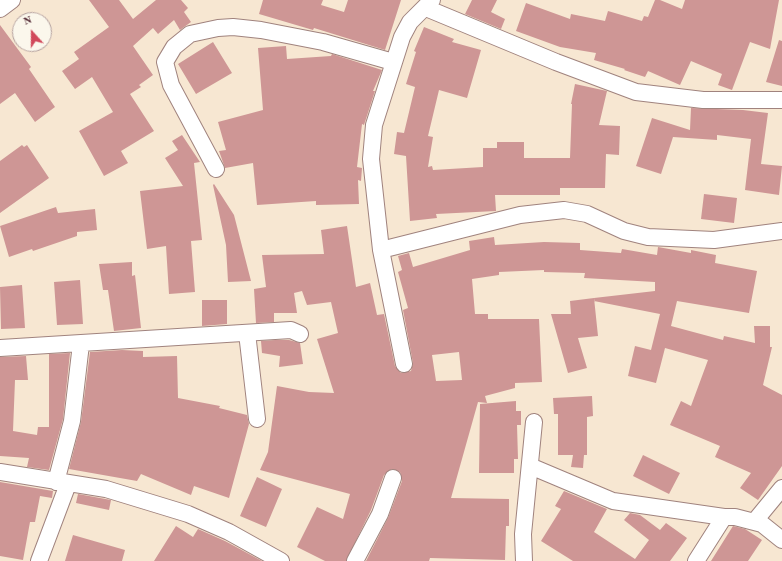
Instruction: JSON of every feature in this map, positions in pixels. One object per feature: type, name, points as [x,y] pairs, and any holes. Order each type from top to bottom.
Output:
[{"type":"street","points":[[0,9],[12,0]]},
{"type":"street","points":[[404,364],[381,250],[371,159],[374,125],[402,37],[410,22],[429,4],[556,62],[636,92],[703,100],[782,100]]},
{"type":"street","points":[[216,169],[172,85],[165,62],[174,46],[190,34],[218,28],[233,27],[261,30],[323,42],[393,62]]},
{"type":"street","points":[[381,250],[520,214],[564,210],[587,214],[624,231],[648,237],[714,240],[782,231]]},
{"type":"street","points":[[0,348],[291,330],[300,334]]},
{"type":"street","points":[[247,333],[257,419]]},
{"type":"street","points":[[39,561],[62,483],[72,421],[81,344]]},
{"type":"street","points":[[524,561],[523,534],[534,422]]},
{"type":"street","points":[[530,466],[613,501],[724,517],[735,517],[762,524],[782,540]]},
{"type":"street","points":[[0,472],[106,489],[188,514],[229,532],[281,561]]},
{"type":"street","points":[[355,561],[380,514],[393,478]]},
{"type":"street","points":[[754,522],[782,488]]},
{"type":"street","points":[[696,561],[724,517]]},
{"type":"building","points":[[89,0],[119,0],[133,19],[156,0],[181,0],[188,8],[184,12],[191,22],[180,30],[174,20],[158,34],[153,28],[133,46],[153,75],[139,85],[141,87],[130,94],[154,131],[121,151],[128,163],[104,176],[79,131],[113,112],[92,77],[75,89],[62,71],[79,59],[74,52],[109,27]]},
{"type":"building","points":[[263,0],[323,0],[321,5],[344,12],[348,0],[401,0],[385,50],[314,28],[313,30],[259,14]]},
{"type":"building","points":[[472,0],[497,0],[491,12],[505,19],[501,29],[465,14]]},
{"type":"building","points":[[655,0],[660,0],[682,9],[685,0],[779,0],[770,49],[750,42],[732,90],[718,85],[722,74],[691,61],[680,85],[648,71],[645,77],[624,70],[625,69],[594,60],[596,53],[560,47],[516,31],[526,3],[570,19],[571,14],[605,21],[608,11],[642,21],[644,16],[648,17]]},
{"type":"building","points":[[0,25],[12,41],[12,52],[20,52],[31,67],[29,69],[55,107],[35,122],[15,93],[0,104]]},
{"type":"building","points":[[424,27],[454,39],[452,42],[481,50],[467,98],[439,90],[428,136],[433,137],[428,167],[432,166],[433,170],[483,167],[483,148],[497,148],[497,142],[524,142],[524,158],[570,158],[571,104],[575,84],[607,91],[599,125],[620,126],[619,155],[606,154],[605,188],[560,188],[560,195],[495,195],[496,211],[436,214],[437,218],[410,221],[406,156],[394,154],[397,132],[404,133],[415,87],[406,84],[416,52],[414,51]]},
{"type":"building","points":[[779,40],[782,41],[782,86],[766,82]]},
{"type":"building","points":[[213,42],[232,73],[196,94],[178,64]]},
{"type":"building","points":[[286,46],[287,59],[331,56],[332,54],[382,70],[373,91],[375,91],[364,125],[362,124],[357,167],[362,168],[361,181],[358,180],[359,204],[316,205],[316,201],[257,205],[253,163],[225,168],[219,151],[226,150],[218,122],[263,110],[258,48]]},
{"type":"building","points":[[691,108],[743,110],[768,113],[761,164],[782,166],[779,195],[745,190],[751,139],[717,135],[717,140],[673,137],[661,174],[636,166],[652,118],[690,130]]},
{"type":"building","points":[[182,135],[200,162],[194,163],[202,240],[191,241],[195,292],[169,294],[166,246],[147,249],[140,191],[183,186],[165,158],[178,150],[172,141]]},
{"type":"building","points":[[22,145],[24,147],[27,145],[49,178],[0,213],[0,161]]},
{"type":"building","points":[[214,184],[234,215],[251,281],[228,282],[226,245]]},
{"type":"building","points":[[704,194],[737,198],[734,223],[701,219]]},
{"type":"building","points":[[56,207],[58,213],[95,209],[97,230],[77,232],[77,236],[33,251],[32,249],[9,257],[0,226]]},
{"type":"building","points":[[347,226],[356,287],[370,283],[377,315],[384,314],[395,366],[401,373],[411,371],[413,363],[403,310],[408,308],[398,272],[402,270],[398,256],[409,253],[413,267],[470,250],[469,241],[494,237],[495,245],[544,242],[580,243],[580,250],[621,253],[622,249],[657,255],[658,247],[691,253],[691,250],[716,255],[715,263],[757,271],[749,313],[677,301],[671,326],[723,340],[724,336],[755,343],[754,326],[770,326],[770,347],[772,347],[763,385],[782,395],[782,466],[758,500],[740,488],[751,473],[715,457],[720,446],[670,425],[681,401],[691,406],[708,360],[665,348],[656,383],[628,376],[635,346],[651,350],[660,314],[594,301],[594,298],[655,291],[655,282],[584,278],[585,273],[544,272],[544,270],[499,272],[499,275],[472,279],[475,314],[488,314],[488,319],[539,319],[542,382],[515,383],[515,388],[485,396],[487,403],[478,402],[451,498],[509,499],[509,526],[506,526],[505,560],[430,558],[429,561],[366,561],[388,518],[402,481],[400,472],[392,469],[384,475],[371,510],[346,561],[325,561],[297,547],[317,507],[343,519],[350,494],[260,470],[268,452],[277,386],[309,392],[334,393],[317,339],[338,333],[331,302],[307,305],[302,291],[294,293],[297,313],[274,313],[274,322],[256,323],[254,289],[266,287],[262,255],[324,254],[321,230]],"holes":[[[459,352],[462,380],[436,381],[432,355]]]},
{"type":"building","points":[[132,262],[132,276],[135,275],[141,328],[114,331],[108,290],[103,290],[99,264]]},
{"type":"building","points":[[80,280],[83,324],[57,325],[54,282]]},
{"type":"building","points":[[22,285],[25,328],[1,329],[0,287]]},
{"type":"building","points":[[594,298],[598,336],[578,338],[587,368],[568,373],[551,314],[571,314],[570,301]]},
{"type":"building","points":[[202,300],[227,300],[227,324],[202,326]]},
{"type":"building","points":[[289,340],[300,343],[303,364],[279,367],[280,356],[262,353],[261,341]]},
{"type":"building","points":[[122,350],[143,351],[143,357],[177,356],[178,398],[220,406],[219,408],[247,415],[249,424],[229,498],[194,486],[191,495],[141,474],[137,481],[69,469],[81,422],[90,352]]},
{"type":"building","points":[[70,353],[63,419],[49,470],[27,467],[29,458],[0,456],[0,357],[26,356],[28,380],[15,380],[13,431],[37,435],[38,427],[49,427],[49,354]]},
{"type":"building","points":[[592,396],[593,416],[587,417],[587,455],[584,455],[583,468],[571,467],[573,455],[558,455],[558,414],[554,414],[553,398]]},
{"type":"building","points":[[516,401],[516,411],[521,411],[521,425],[517,425],[518,459],[514,459],[514,473],[479,473],[480,404]]},
{"type":"building","points":[[643,455],[680,473],[669,494],[633,476]]},
{"type":"building","points":[[257,477],[282,489],[266,527],[240,516]]},
{"type":"building","points":[[0,482],[53,491],[52,498],[40,496],[35,522],[30,522],[23,560],[0,556]]},
{"type":"building","points":[[564,491],[607,509],[594,532],[635,559],[649,540],[624,520],[630,513],[640,515],[660,530],[666,523],[687,538],[670,561],[573,561],[541,541],[561,509],[555,506]]},
{"type":"building","points":[[78,494],[111,500],[109,510],[76,503]]},
{"type":"building","points":[[176,526],[193,537],[198,529],[225,541],[262,561],[154,561]]},
{"type":"building","points":[[733,526],[745,529],[762,540],[748,561],[711,561]]},
{"type":"building","points":[[73,535],[125,550],[122,561],[65,561]]}]
